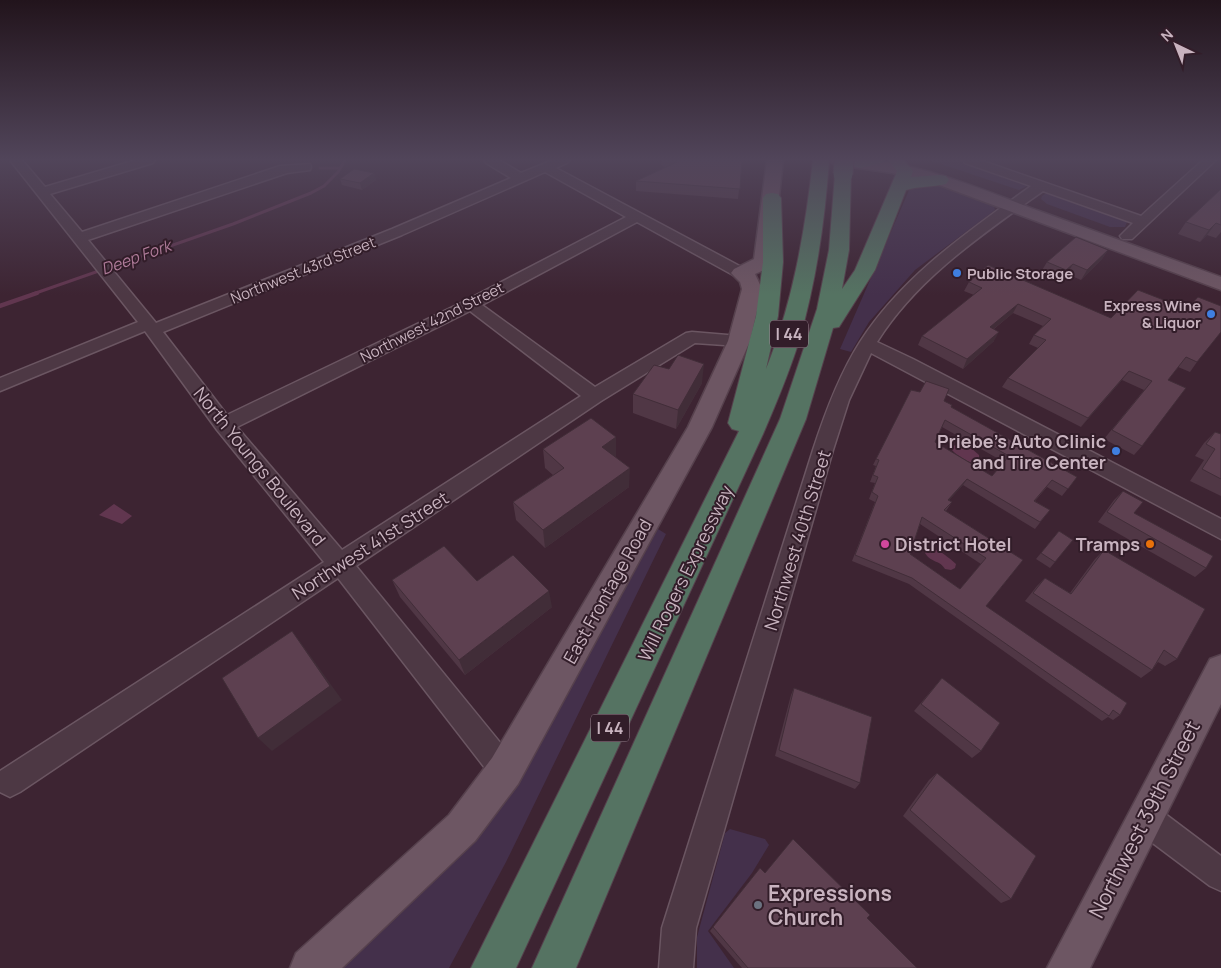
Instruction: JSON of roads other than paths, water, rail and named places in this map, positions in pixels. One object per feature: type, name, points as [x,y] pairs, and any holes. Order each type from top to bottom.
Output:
[{"type":"highway","points":[[726,488],[766,316],[773,262],[772,205]]},
{"type":"highway","name":"Will Rogers Expressway","points":[[494,968],[762,410],[787,343],[804,282],[810,248],[822,205]]},
{"type":"highway","name":"Will Rogers Expressway","points":[[554,968],[793,419],[819,340],[839,250],[836,205]]},
{"type":"highway","points":[[819,340],[865,270],[889,205]]},
{"type":"main road","points":[[741,273],[759,265],[763,260],[771,205]]},
{"type":"main road","points":[[1036,205],[1064,227],[1221,284]]},
{"type":"main road","points":[[1047,205],[1213,268]]},
{"type":"main road","points":[[1064,227],[1127,236]]},
{"type":"main road","points":[[1138,255],[1213,268]]},
{"type":"main road","name":"East Frontage Road","points":[[312,968],[462,828],[505,771],[700,427],[739,341],[752,289],[749,279],[741,273]]},
{"type":"main road","name":"Northwest 39th Street","points":[[1068,968],[1221,670]]},
{"type":"street","name":"North Youngs Boulevard","points":[[52,205],[150,327],[224,425],[341,565],[505,771]]},
{"type":"street","points":[[79,238],[177,205]]},
{"type":"street","name":"Northwest 43rd Street","points":[[0,385],[397,232],[458,205]]},
{"type":"street","points":[[617,205],[741,273]]},
{"type":"street","name":"Northwest 40th Street","points":[[676,968],[679,928],[797,537],[843,395],[867,344],[888,314],[923,275],[1015,205]]},
{"type":"street","points":[[1066,205],[1142,221]]},
{"type":"street","points":[[1127,236],[1160,205]]},
{"type":"street","name":"Northwest 42nd Street","points":[[224,425],[471,304],[638,216]]},
{"type":"street","points":[[471,304],[594,396]]},
{"type":"street","name":"Northwest 41st Street","points":[[10,782],[594,396],[692,337],[739,341]]},
{"type":"street","points":[[867,344],[907,363],[1221,530]]},
{"type":"street","points":[[1145,818],[1221,875]]},
{"type":"waterway","name":"Deep Fork","points":[[33,294],[233,224],[280,205]]},
{"type":"waterway","name":"Deep Fork","points":[[0,306],[37,293]]},
{"type":"place","name":"Public Storage","points":[[957,273]]},
{"type":"place","name":"Express Wine & Liquor","points":[[1211,314]]},
{"type":"place","name":"Priebe's Auto Clinic and Tire Center","points":[[1116,451]]},
{"type":"place","name":"District Hotel","points":[[885,544]]},
{"type":"place","name":"Tramps","points":[[1150,544]]},
{"type":"place","name":"Expressions Church","points":[[758,905]]}]
